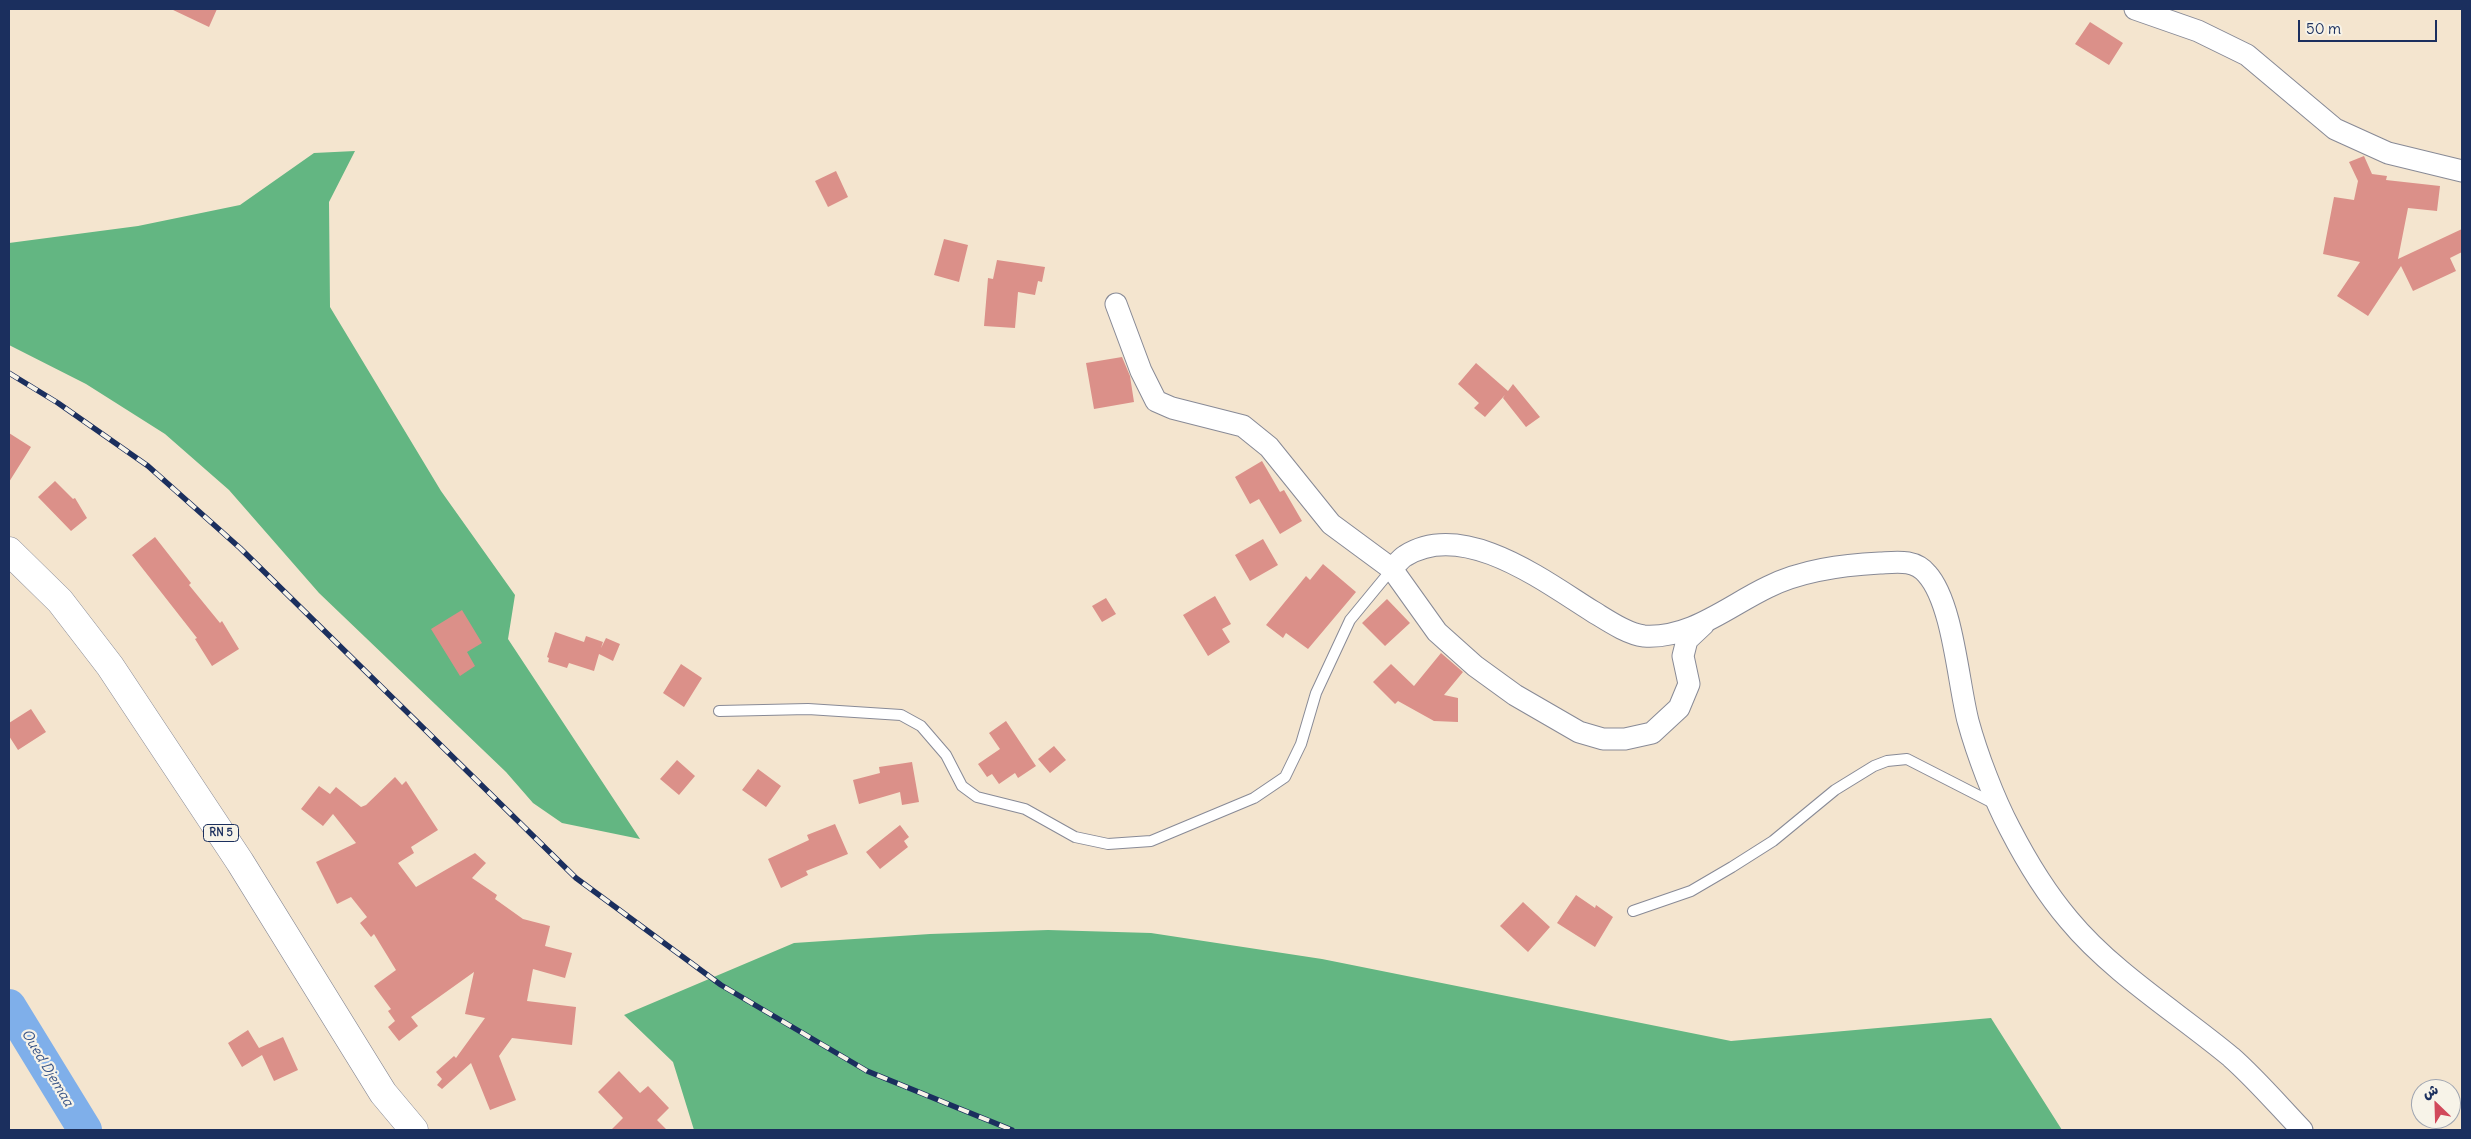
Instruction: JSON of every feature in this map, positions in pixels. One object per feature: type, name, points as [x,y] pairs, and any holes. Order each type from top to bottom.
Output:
[{"type":"main road","name":"RN 5","points":[[9,550],[60,601],[110,666],[240,862],[383,1093],[414,1130]]},
{"type":"street","points":[[2135,9],[2198,31],[2247,55],[2335,129],[2388,154],[2462,171]]},
{"type":"street","points":[[1116,304],[1141,371],[1156,401],[1172,408],[1243,426],[1269,447],[1331,524],[1392,570],[1437,632],[1475,666],[1514,695],[1579,732],[1603,739],[1625,739],[1652,733],[1680,708],[1689,684],[1683,656],[1687,640],[1706,622]]},
{"type":"street","points":[[1392,570],[1404,556],[1430,546],[1463,545],[1508,560],[1610,622],[1641,636],[1671,633],[1706,622],[1770,585],[1803,574],[1847,564],[1908,562],[1926,572],[1938,591],[1948,623],[1969,723],[1998,805],[2010,830],[2040,879],[2069,920],[2099,952],[2233,1059],[2302,1130]]},
{"type":"lane","points":[[719,711],[808,709],[901,715],[921,726],[946,755],[962,786],[977,797],[1025,809],[1075,837],[1108,844],[1151,841],[1254,798],[1285,777],[1301,744],[1316,694],[1350,620],[1392,570]]},
{"type":"lane","points":[[1633,911],[1691,891],[1732,867],[1773,840],[1835,790],[1874,766],[1887,761],[1907,759],[1998,805]]},
{"type":"green space","points":[[355,151],[329,202],[330,307],[441,491],[515,595],[508,639],[640,839],[562,823],[533,803],[506,772],[319,593],[229,490],[165,434],[86,384],[9,345],[9,243],[138,226],[240,205],[314,153]]},
{"type":"green space","points":[[1048,930],[1151,933],[1322,959],[1731,1041],[1991,1018],[2062,1130],[694,1130],[673,1062],[624,1015],[794,943],[930,934]]},
{"type":"building","points":[[171,9],[217,9],[209,27]]},
{"type":"building","points":[[2090,22],[2123,43],[2109,65],[2075,44]]},
{"type":"building","points":[[2364,156],[2372,174],[2387,176],[2386,180],[2440,186],[2437,211],[2408,208],[2398,259],[2462,229],[2462,252],[2450,258],[2456,271],[2413,291],[2401,266],[2368,316],[2337,296],[2360,262],[2323,254],[2334,197],[2354,200],[2358,181],[2349,162]]},
{"type":"building","points":[[836,171],[848,197],[828,207],[815,181]]},
{"type":"building","points":[[944,239],[968,245],[959,282],[934,275]]},
{"type":"building","points":[[997,260],[1045,267],[1042,282],[1038,281],[1035,295],[1018,292],[1015,328],[984,326],[988,278],[993,279]]},
{"type":"building","points":[[1122,357],[1130,376],[1134,402],[1094,409],[1086,363]]},
{"type":"building","points":[[1476,363],[1508,391],[1513,384],[1540,417],[1526,427],[1503,398],[1505,395],[1485,417],[1474,408],[1479,403],[1458,384]]},
{"type":"building","points":[[9,433],[31,447],[9,482]]},
{"type":"building","points":[[1262,461],[1280,492],[1284,490],[1302,521],[1280,534],[1259,499],[1250,504],[1235,477]]},
{"type":"building","points":[[55,481],[73,499],[75,498],[87,518],[71,531],[38,497]]},
{"type":"building","points":[[155,537],[191,583],[189,585],[220,623],[222,621],[239,649],[212,666],[195,639],[197,638],[132,555]]},
{"type":"building","points":[[1263,539],[1278,565],[1250,581],[1235,555]]},
{"type":"building","points":[[1323,564],[1356,592],[1308,649],[1286,633],[1283,638],[1266,625],[1306,576],[1310,580]]},
{"type":"building","points":[[1215,596],[1231,624],[1222,629],[1230,642],[1208,656],[1183,615]]},
{"type":"building","points":[[1106,598],[1116,614],[1102,622],[1092,606]]},
{"type":"building","points":[[1387,599],[1410,623],[1385,646],[1362,623]]},
{"type":"building","points":[[462,610],[482,643],[467,652],[475,666],[460,676],[431,629]]},
{"type":"building","points":[[555,632],[584,642],[586,636],[603,642],[601,648],[606,638],[620,644],[613,661],[599,654],[594,671],[569,663],[567,668],[548,662],[549,658],[547,657]]},
{"type":"building","points":[[1441,653],[1463,672],[1444,695],[1458,698],[1458,722],[1434,721],[1398,701],[1395,704],[1373,682],[1391,664],[1414,686]]},
{"type":"building","points":[[681,664],[702,678],[684,707],[663,693]]},
{"type":"building","points":[[31,709],[46,732],[18,750],[9,736],[9,723]]},
{"type":"building","points":[[1006,721],[1036,766],[1018,778],[1015,773],[999,784],[992,774],[987,777],[978,764],[1000,749],[989,733]]},
{"type":"building","points":[[1054,746],[1066,760],[1050,773],[1038,759]]},
{"type":"building","points":[[677,760],[695,776],[679,795],[660,779]]},
{"type":"building","points":[[912,762],[919,802],[902,805],[900,792],[859,804],[853,780],[880,773],[879,767]]},
{"type":"building","points":[[758,769],[781,786],[766,807],[742,790]]},
{"type":"building","points":[[395,777],[402,785],[406,781],[438,830],[411,847],[414,853],[398,863],[416,887],[475,853],[486,863],[472,878],[497,895],[495,899],[523,919],[550,926],[545,946],[572,953],[565,978],[533,969],[527,1001],[576,1007],[572,1045],[512,1038],[499,1056],[516,1100],[490,1110],[471,1063],[442,1089],[437,1085],[442,1079],[436,1072],[454,1056],[456,1058],[485,1018],[465,1014],[474,972],[411,1017],[418,1026],[399,1041],[388,1027],[395,1021],[388,1011],[391,1009],[374,986],[396,970],[374,934],[371,937],[360,923],[367,917],[351,897],[337,904],[316,862],[356,843],[333,814],[323,826],[301,809],[319,786],[330,794],[336,787],[361,807],[366,805]]},
{"type":"building","points":[[835,824],[848,854],[806,871],[808,875],[781,888],[768,859],[809,840],[807,835]]},
{"type":"building","points":[[900,825],[909,837],[904,841],[908,847],[880,869],[866,852]]},
{"type":"building","points":[[1576,895],[1595,908],[1596,905],[1613,917],[1595,947],[1557,923]]},
{"type":"building","points":[[1523,902],[1550,927],[1528,952],[1500,926]]},
{"type":"building","points":[[248,1030],[259,1048],[283,1037],[298,1070],[274,1081],[262,1055],[242,1067],[228,1043]]},
{"type":"building","points":[[619,1071],[640,1093],[648,1086],[669,1108],[657,1120],[667,1130],[611,1130],[623,1118],[598,1092]]},
{"type":"waterway","name":"Oued Djemaa","points":[[9,1006],[85,1130]]},
{"type":"railway","points":[[9,373],[58,403],[148,466],[240,548],[576,878],[721,985],[867,1071],[1012,1130]]}]
